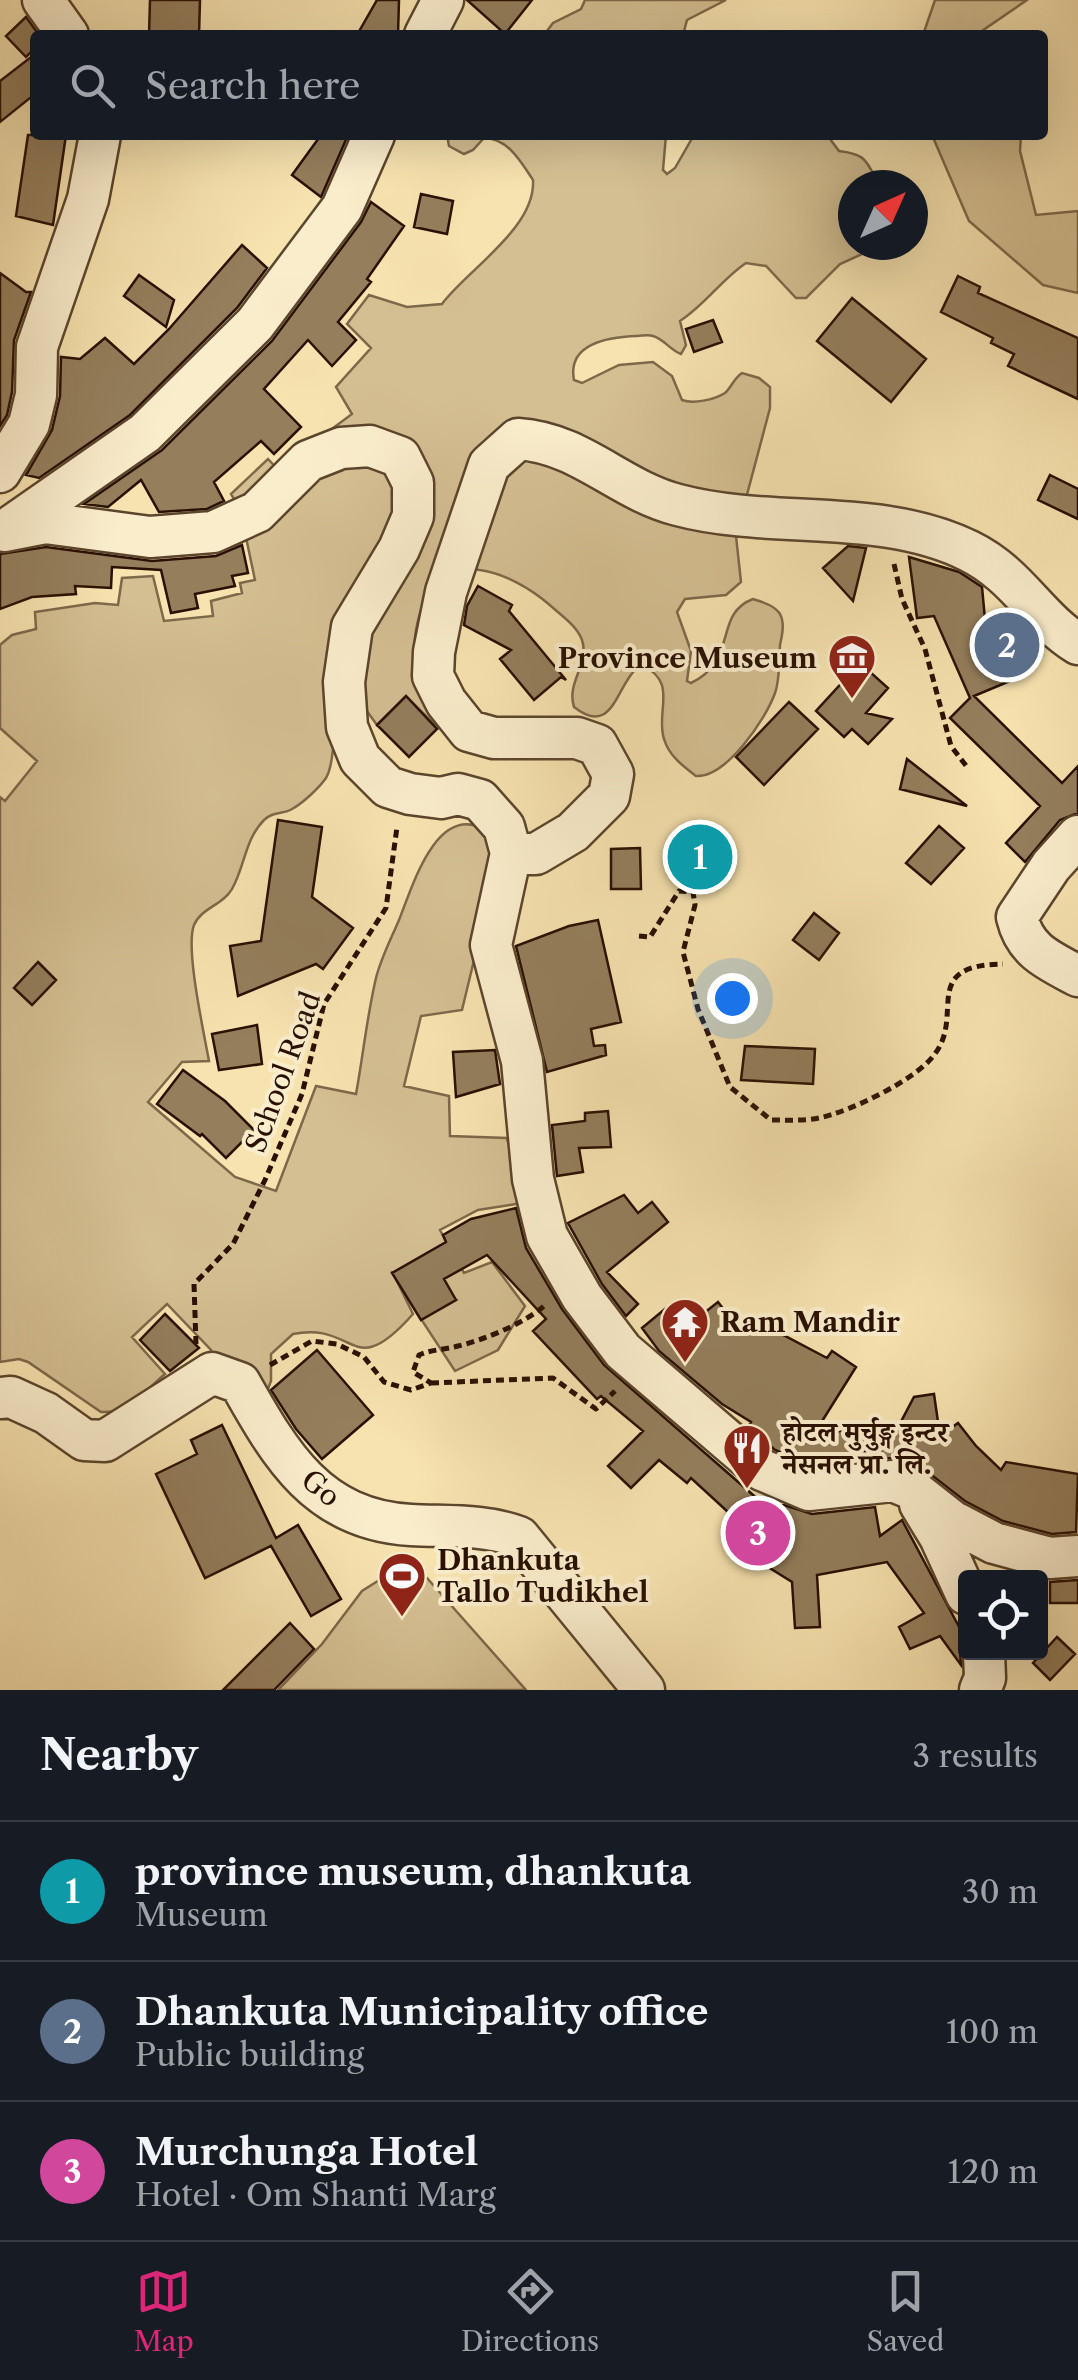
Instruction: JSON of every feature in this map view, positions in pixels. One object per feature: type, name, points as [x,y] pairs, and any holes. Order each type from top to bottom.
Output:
[{"type":"street","points":[[43,0],[64,30]]},
{"type":"street","points":[[428,30],[443,0]]},
{"type":"street","points":[[0,472],[29,424],[36,395],[37,347],[88,199],[99,140]]},
{"type":"street","points":[[2,533],[145,433],[255,324],[342,208],[372,140]]},
{"type":"street","points":[[511,853],[536,854],[574,832],[609,796],[613,774],[597,745],[576,738],[494,738],[468,731],[446,702],[434,676],[434,652],[446,592],[489,465],[518,438],[544,440],[570,450],[675,504],[936,537],[996,566],[1063,635],[1078,644]]},
{"type":"street","points":[[2,533],[45,523],[150,538],[213,532],[256,512],[308,460],[341,448],[370,446],[400,457],[413,483],[413,516],[352,628],[344,682],[346,726],[360,759],[388,787],[410,794],[441,798],[458,794],[480,800],[504,826],[511,853],[491,946],[522,1060],[533,1179],[547,1236],[582,1297],[623,1351],[762,1470],[809,1490],[893,1481],[910,1488],[952,1521],[994,1543],[1050,1558],[1078,1556]]},
{"type":"street","points":[[1078,836],[1051,866],[1017,916],[1022,938],[1078,976]]},
{"type":"street","points":[[0,1398],[11,1397],[46,1413],[84,1440],[105,1441],[212,1373],[240,1383]]},
{"type":"street","name":"Go","points":[[240,1383],[276,1449],[315,1488],[354,1513],[393,1523],[497,1528],[519,1537],[644,1690]]},
{"type":"street","points":[[910,1488],[958,1576]]},
{"type":"street","points":[[980,1690],[985,1678],[984,1660]]},
{"type":"path","points":[[883,528],[902,598],[925,649],[951,746],[966,767]]},
{"type":"path","name":"School Road","points":[[197,1353],[194,1284],[233,1244],[302,1094],[324,1004],[386,908],[398,822]]},
{"type":"path","points":[[638,936],[650,937],[679,891],[693,892],[695,905],[683,952],[698,1009],[730,1087],[772,1120],[821,1118],[908,1080],[936,1054],[946,1028],[949,986],[961,972],[999,964],[1016,966]]},
{"type":"path","points":[[431,1383],[413,1372],[419,1355],[438,1347],[456,1347],[520,1324],[541,1310],[572,1276]]},
{"type":"path","points":[[240,1383],[312,1341],[336,1344],[364,1357],[384,1382],[411,1390],[431,1383],[553,1378],[596,1409],[622,1385]]},
{"type":"shaded area","points":[[585,0],[726,0],[687,20],[684,30],[548,30],[553,23],[581,9]]},
{"type":"shaded area","points":[[935,0],[1027,0],[983,30],[925,30]]},
{"type":"shaded area","points":[[448,140],[482,140],[473,150],[464,154],[449,146]]},
{"type":"shaded area","points":[[495,140],[666,140],[663,170],[667,174],[675,168],[691,140],[831,140],[839,151],[862,158],[872,170],[838,170],[838,260],[849,260],[806,298],[796,298],[766,266],[746,263],[680,321],[686,345],[681,354],[653,336],[625,337],[592,345],[577,358],[573,368],[574,380],[582,383],[619,365],[653,362],[672,376],[682,400],[687,401],[704,401],[720,395],[742,373],[759,378],[770,387],[770,408],[736,536],[741,582],[726,595],[685,599],[677,612],[691,651],[687,681],[691,683],[715,662],[733,615],[741,606],[753,599],[775,608],[783,625],[777,688],[763,717],[732,757],[720,768],[696,776],[666,745],[662,729],[663,689],[653,672],[642,665],[633,672],[607,712],[588,715],[574,707],[572,698],[584,649],[573,626],[535,593],[497,574],[460,570],[443,577],[430,591],[420,613],[415,658],[425,686],[448,720],[438,728],[406,696],[377,725],[361,703],[337,736],[323,782],[296,806],[271,815],[258,827],[232,889],[194,925],[193,971],[209,1061],[182,1062],[148,1102],[235,1177],[276,1191],[316,1086],[356,1094],[378,971],[428,854],[451,829],[465,824],[482,828],[497,865],[462,1010],[421,1016],[404,1086],[449,1096],[450,1136],[507,1138],[523,1203],[478,1210],[440,1230],[464,1273],[492,1262],[525,1306],[498,1350],[455,1371],[421,1319],[456,1300],[393,1273],[413,1314],[393,1334],[365,1348],[330,1335],[293,1334],[271,1354],[271,1381],[266,1394],[222,1389],[211,1350],[167,1304],[132,1337],[165,1374],[128,1405],[101,1412],[28,1362],[0,1362],[0,797],[5,801],[37,761],[0,728],[0,645],[12,635],[36,629],[35,612],[95,603],[118,605],[122,578],[153,576],[164,621],[213,616],[211,601],[242,593],[240,583],[255,580],[240,509],[231,494],[268,459],[281,473],[352,414],[336,387],[371,348],[347,324],[369,295],[407,307],[442,304],[512,232],[531,198],[533,180],[507,147]]},
{"type":"shaded area","points":[[934,140],[1021,140],[1036,215],[1078,211],[1078,293],[1043,285],[969,221]]},
{"type":"shaded area","name":"Dhankuta Tallo Tudikhel","points":[[427,1578],[526,1690],[278,1690],[322,1644],[362,1591],[381,1579]]},
{"type":"building","points":[[150,0],[200,0],[199,30],[149,30]]},
{"type":"building","points":[[377,0],[399,0],[398,30],[360,30]]},
{"type":"building","points":[[467,0],[532,0],[508,30],[501,30]]},
{"type":"building","points":[[26,17],[35,30],[30,30],[30,53],[26,57],[6,36]]},
{"type":"building","points":[[30,58],[30,98],[0,122],[0,81]]},
{"type":"building","points":[[28,135],[30,140],[65,140],[53,225],[16,216]]},
{"type":"building","points":[[317,140],[346,140],[321,197],[292,175]]},
{"type":"building","points":[[421,194],[453,201],[447,234],[414,227]]},
{"type":"building","points":[[371,202],[404,226],[367,279],[371,282],[338,322],[356,340],[332,366],[308,340],[264,389],[301,427],[274,454],[261,441],[214,482],[224,501],[207,509],[159,512],[141,480],[108,507],[84,504],[162,450],[272,341],[361,222]]},
{"type":"building","points":[[242,245],[267,268],[237,308],[130,415],[39,478],[26,475],[52,430],[60,396],[61,357],[80,359],[105,338],[134,364]]},
{"type":"building","points":[[0,273],[31,292],[14,340],[12,392],[0,426]]},
{"type":"building","points":[[139,275],[174,300],[166,327],[124,296]]},
{"type":"building","points":[[958,276],[980,287],[978,293],[1078,338],[1078,399],[1008,366],[1014,354],[991,343],[993,338],[941,312]]},
{"type":"building","points":[[852,298],[926,359],[891,402],[817,341]]},
{"type":"building","points":[[713,320],[722,342],[694,352],[686,329]]},
{"type":"building","points":[[1050,475],[1078,489],[1078,519],[1038,500]]},
{"type":"building","points":[[242,545],[248,573],[232,576],[235,586],[195,594],[198,608],[171,613],[161,570],[112,567],[111,588],[75,586],[76,594],[32,597],[0,609],[0,554],[46,547],[152,561],[216,556]]},
{"type":"building","points":[[848,546],[866,548],[853,601],[823,568]]},
{"type":"building","points":[[909,557],[959,572],[982,587],[985,619],[1003,611],[1029,673],[974,696],[1062,783],[1078,766],[1078,813],[1060,820],[1025,862],[1006,843],[1040,806],[950,718],[970,698],[934,616],[917,618]]},
{"type":"building","points":[[478,586],[512,605],[509,611],[566,680],[561,677],[534,700],[500,659],[511,650],[464,625],[467,606]]},
{"type":"building","name":"Province Museum","points":[[860,663],[888,688],[866,713],[892,719],[868,744],[852,729],[844,737],[816,711]]},
{"type":"building","points":[[406,696],[437,729],[409,757],[377,725]]},
{"type":"building","points":[[789,702],[818,729],[764,785],[736,757]]},
{"type":"building","points":[[907,759],[967,806],[900,789]]},
{"type":"building","points":[[278,820],[322,827],[312,897],[353,928],[323,969],[316,964],[238,996],[230,946],[261,941]]},
{"type":"building","points":[[939,826],[964,848],[931,884],[906,863]]},
{"type":"building","points":[[690,835],[721,845],[710,879],[679,869]]},
{"type":"building","points":[[640,848],[641,889],[611,889],[611,849]]},
{"type":"building","points":[[814,913],[839,933],[819,960],[793,940]]},
{"type":"building","points":[[598,920],[621,1022],[591,1029],[594,1046],[605,1045],[606,1055],[547,1072],[516,946],[569,926]]},
{"type":"building","points":[[38,962],[56,980],[32,1005],[14,988]]},
{"type":"building","points":[[257,1025],[262,1064],[219,1070],[212,1034]]},
{"type":"building","points":[[745,1046],[815,1049],[813,1084],[741,1080]]},
{"type":"building","points":[[495,1050],[500,1084],[456,1097],[453,1052]]},
{"type":"building","points":[[183,1070],[225,1101],[254,1130],[226,1158],[202,1134],[157,1104]]},
{"type":"building","points":[[608,1111],[611,1147],[579,1148],[583,1172],[557,1176],[552,1125],[585,1121],[585,1113]]},
{"type":"building","points":[[624,1195],[638,1213],[652,1202],[668,1222],[607,1272],[638,1304],[626,1316],[602,1284],[568,1223]]},
{"type":"building","points":[[516,1208],[526,1248],[562,1309],[604,1365],[768,1508],[784,1505],[812,1514],[875,1507],[880,1536],[902,1520],[958,1625],[961,1665],[940,1636],[910,1649],[899,1627],[924,1613],[887,1562],[817,1575],[820,1627],[795,1628],[792,1582],[728,1542],[740,1523],[691,1478],[687,1483],[659,1460],[631,1488],[608,1466],[643,1431],[601,1396],[597,1399],[533,1331],[546,1319],[487,1255],[444,1279],[456,1300],[421,1320],[392,1273],[446,1242],[443,1235],[471,1219]]},
{"type":"building","points":[[718,1302],[742,1333],[753,1319],[827,1358],[832,1351],[856,1367],[809,1442],[877,1418],[887,1448],[914,1397],[934,1394],[940,1436],[958,1423],[1001,1470],[1006,1462],[1078,1474],[1076,1532],[1052,1534],[1003,1521],[965,1501],[920,1466],[887,1458],[864,1445],[866,1460],[813,1466],[775,1450],[748,1427],[751,1422],[722,1404],[659,1351],[642,1328],[671,1304],[689,1325]]},
{"type":"building","points":[[165,1314],[199,1348],[170,1371],[140,1340]]},
{"type":"building","points":[[317,1350],[373,1415],[322,1459],[296,1429],[271,1390]]},
{"type":"building","points":[[222,1425],[276,1538],[298,1525],[341,1599],[311,1616],[271,1546],[205,1578],[156,1474],[197,1454],[191,1440]]},
{"type":"building","points":[[1078,1580],[1078,1603],[1050,1603],[1050,1582]]},
{"type":"building","points":[[290,1623],[314,1649],[274,1690],[223,1690]]},
{"type":"building","points":[[1057,1637],[1075,1654],[1050,1680],[1033,1663],[1048,1660],[1048,1647]]},
{"type":"place","name":"Dhankuta Municipality office","points":[[1007,645]]},
{"type":"place","name":"Province Museum","points":[[852,700]]},
{"type":"place","name":"province museum, dhankuta","points":[[700,857]]},
{"type":"place","name":"Ram Mandir","points":[[685,1364]]},
{"type":"place","name":"होटल मुर्चुङ्ग इन्टर नेसनल प्रा. लि.","points":[[747,1490]]},
{"type":"place","name":"Murchunga Hotel","points":[[758,1533]]},
{"type":"place","name":"Dhankuta Tallo Tudikhel","points":[[402,1618]]}]
